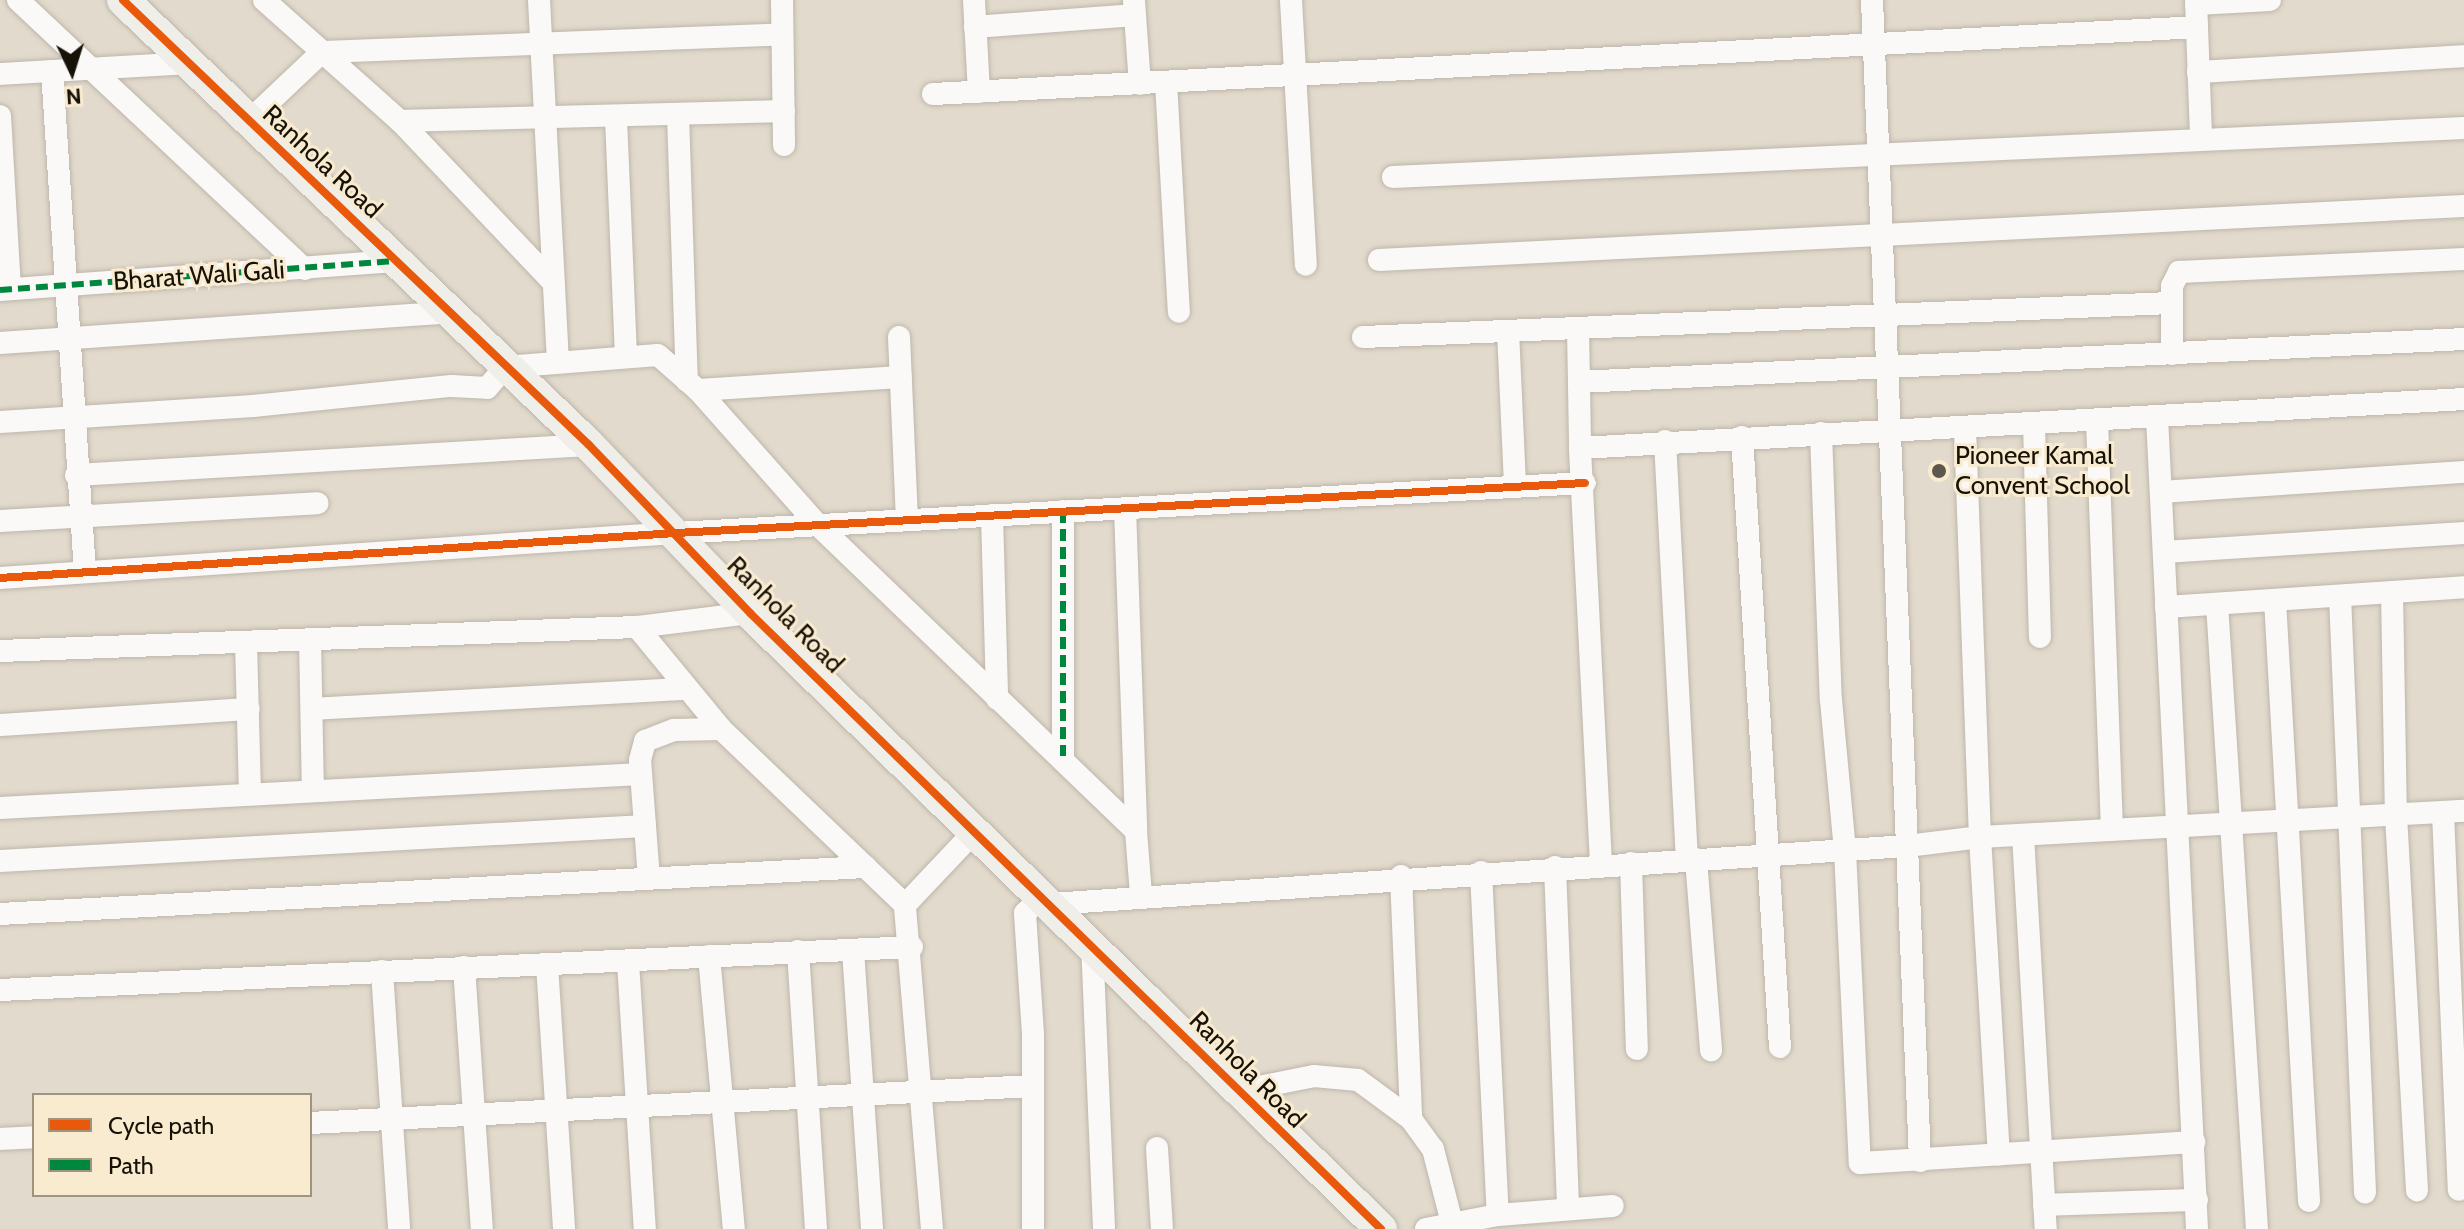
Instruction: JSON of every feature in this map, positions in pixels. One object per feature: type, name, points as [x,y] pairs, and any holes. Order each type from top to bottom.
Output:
[{"type":"street","points":[[18,0],[304,269]]},
{"type":"street","name":"Ranhola Road","points":[[123,0],[589,445],[750,613],[1092,942],[1381,1229]]},
{"type":"street","points":[[264,0],[400,121],[552,281]]},
{"type":"street","points":[[539,0],[558,360]]},
{"type":"street","points":[[782,0],[784,145]]},
{"type":"street","points":[[974,0],[979,92]]},
{"type":"street","points":[[1291,0],[1306,265]]},
{"type":"street","points":[[1872,0],[1920,1161]]},
{"type":"street","points":[[2201,139],[2196,2],[2270,0]]},
{"type":"street","points":[[975,27],[1134,8],[1140,84]]},
{"type":"street","points":[[933,94],[2197,27]]},
{"type":"street","points":[[249,121],[322,52],[782,34]]},
{"type":"street","points":[[2198,72],[2464,56]]},
{"type":"street","points":[[0,74],[188,63]]},
{"type":"street","points":[[52,71],[73,340],[76,475],[85,572]]},
{"type":"street","points":[[1166,82],[1179,312]]},
{"type":"street","points":[[400,121],[545,121],[784,111]]},
{"type":"street","points":[[678,115],[692,386]]},
{"type":"street","points":[[0,116],[5,289]]},
{"type":"street","points":[[616,118],[626,355]]},
{"type":"street","points":[[1393,177],[2464,128]]},
{"type":"street","points":[[1379,260],[2464,206]]},
{"type":"street","points":[[2172,354],[2171,303],[2175,277],[2190,270],[2464,259]]},
{"type":"street","name":"Bharat Wali Gali","points":[[5,289],[398,261]]},
{"type":"street","points":[[1363,337],[2171,303]]},
{"type":"street","points":[[0,343],[451,312]]},
{"type":"street","points":[[1578,328],[1580,448],[1585,483],[1601,864]]},
{"type":"street","points":[[1508,331],[1515,486]]},
{"type":"street","points":[[899,337],[907,520]]},
{"type":"street","points":[[1579,382],[2464,339]]},
{"type":"street","points":[[0,422],[451,386],[487,388],[505,367],[558,360],[658,355],[692,386],[818,525],[997,699],[1063,756],[1136,831]]},
{"type":"street","points":[[692,386],[901,377]]},
{"type":"street","points":[[1580,448],[1821,433],[1889,434],[2464,399]]},
{"type":"street","points":[[2157,417],[2197,1229]]},
{"type":"street","points":[[2097,421],[2112,830]]},
{"type":"street","points":[[2034,425],[2040,637]]},
{"type":"street","points":[[1965,429],[1980,837],[1999,1154]]},
{"type":"street","points":[[1821,433],[1831,700],[1845,850],[1860,1163],[2194,1142]]},
{"type":"street","points":[[1742,437],[1780,1047]]},
{"type":"street","points":[[1665,441],[1692,859],[1711,1050]]},
{"type":"street","points":[[76,475],[589,445]]},
{"type":"street","points":[[2161,492],[2464,472]]},
{"type":"street","points":[[0,578],[676,533],[1585,483]]},
{"type":"street","points":[[0,521],[317,503]]},
{"type":"street","points":[[1125,508],[1141,895]]},
{"type":"street","points":[[1063,511],[1063,756]]},
{"type":"street","points":[[992,515],[997,699]]},
{"type":"street","points":[[2164,552],[2464,533]]},
{"type":"street","points":[[2166,607],[2464,587]]},
{"type":"street","points":[[2392,592],[2396,815],[2417,1190]]},
{"type":"street","points":[[2340,596],[2346,818],[2365,1192]]},
{"type":"street","points":[[2275,600],[2290,821],[2309,1201]]},
{"type":"street","points":[[2217,604],[2228,824],[2257,1229]]},
{"type":"street","points":[[0,651],[637,627],[750,613]]},
{"type":"street","points":[[637,627],[684,689],[721,729],[905,905],[912,947],[932,1229]]},
{"type":"street","points":[[310,639],[313,791]]},
{"type":"street","points":[[246,642],[250,793]]},
{"type":"street","points":[[312,709],[684,689]]},
{"type":"street","points":[[0,725],[248,709]]},
{"type":"street","points":[[649,879],[640,751],[655,734],[721,729]]},
{"type":"street","points":[[0,808],[641,774]]},
{"type":"street","points":[[1033,1229],[1033,1086],[1025,917],[1028,907],[1046,901],[1907,846],[1980,837],[2453,812],[2459,1190]]},
{"type":"street","points":[[0,861],[645,826]]},
{"type":"street","points":[[905,905],[976,830]]},
{"type":"street","points":[[2023,835],[2039,1152],[2046,1229]]},
{"type":"street","points":[[1631,863],[1637,1049]]},
{"type":"street","points":[[0,914],[866,867]]},
{"type":"street","points":[[1555,867],[1568,1209]]},
{"type":"street","points":[[1481,872],[1498,1215]]},
{"type":"street","points":[[1401,876],[1411,1119]]},
{"type":"street","points":[[1092,942],[1104,1229]]},
{"type":"street","points":[[0,990],[912,947]]},
{"type":"street","points":[[853,950],[872,1229]]},
{"type":"street","points":[[798,951],[816,1229]]},
{"type":"street","points":[[709,956],[734,1229]]},
{"type":"street","points":[[628,962],[645,1229]]},
{"type":"street","points":[[547,965],[564,1229]]},
{"type":"street","points":[[464,967],[482,1229]]},
{"type":"street","points":[[382,971],[399,1229]]},
{"type":"street","points":[[1239,1091],[1336,1075],[1358,1080],[1411,1119],[1433,1149],[1452,1223]]},
{"type":"street","points":[[312,1123],[637,1109],[1033,1086]]},
{"type":"street","points":[[0,1139],[32,1137]]},
{"type":"street","points":[[1157,1148],[1162,1229]]},
{"type":"street","points":[[2044,1205],[2197,1200]]},
{"type":"street","points":[[1426,1229],[1498,1215],[1613,1206]]},
{"type":"marked path","points":[[0,290],[398,261]]},
{"type":"marked path","points":[[1063,511],[1063,756]]},
{"type":"cycle path","points":[[123,0],[589,445],[750,613],[1381,1229]]},
{"type":"cycle path","points":[[0,578],[676,533],[1585,483]]},
{"type":"place","name":"Pioneer Kamal Convent School","points":[[1939,471]]}]
